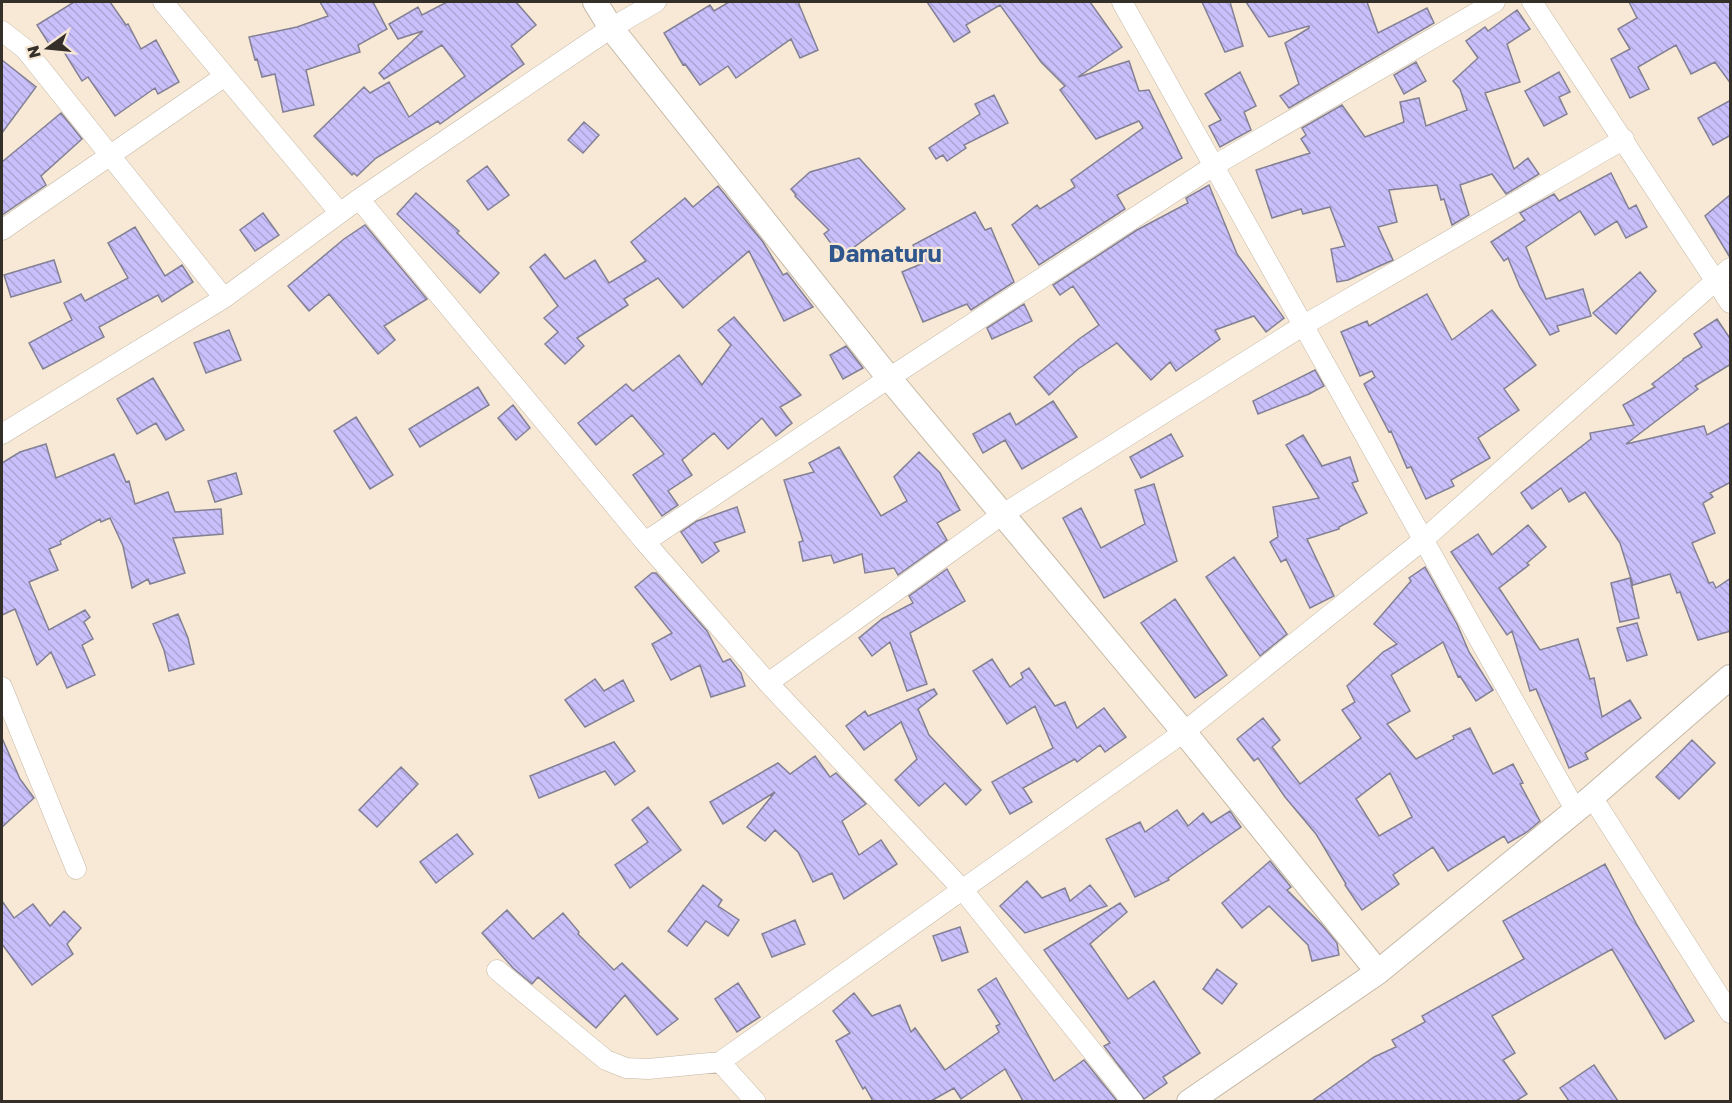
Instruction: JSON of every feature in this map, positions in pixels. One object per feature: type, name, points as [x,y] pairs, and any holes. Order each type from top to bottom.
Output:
[{"type":"street","points":[[163,2],[340,213]]},
{"type":"street","points":[[595,2],[611,28],[889,378],[1184,732],[1377,972]]},
{"type":"street","points":[[2,434],[224,298],[359,199],[611,28],[656,2]]},
{"type":"street","points":[[1122,2],[1423,540],[1584,804],[1731,1013]]},
{"type":"street","points":[[645,542],[889,378],[1215,165],[1495,2]]},
{"type":"street","points":[[1532,2],[1624,139],[1724,273],[1731,303]]},
{"type":"street","points":[[2,31],[25,49],[224,298]]},
{"type":"street","points":[[2,230],[225,76]]},
{"type":"street","points":[[768,683],[1003,514],[1304,325],[1624,139]]},
{"type":"street","points":[[359,199],[645,542],[768,683],[962,889],[1133,1101]]},
{"type":"street","points":[[497,970],[606,1060],[626,1068],[648,1069],[720,1062],[1184,732],[1423,540],[1724,273]]},
{"type":"street","points":[[1189,1101],[1377,972],[1584,804],[1731,677]]},
{"type":"street","points":[[2,687],[76,869]]},
{"type":"street","points":[[720,1062],[756,1101]]},
{"type":"building","points":[[74,2],[110,2],[126,25],[128,24],[141,49],[156,40],[179,82],[158,94],[155,88],[115,116],[88,77],[82,81],[56,39],[49,44],[37,25]]},
{"type":"building","points":[[320,2],[373,2],[387,29],[358,45],[360,52],[306,70],[314,105],[283,112],[275,74],[262,77],[249,37],[297,27],[328,16]]},
{"type":"building","points":[[447,2],[516,2],[536,25],[511,46],[524,64],[440,124],[438,121],[376,158],[357,176],[354,173],[352,175],[314,136],[364,87],[370,93],[389,82],[409,117],[465,76],[442,45],[384,79],[379,73],[423,31],[398,39],[389,24],[418,7],[422,15]]},
{"type":"building","points":[[729,2],[798,2],[818,50],[800,58],[791,39],[736,78],[728,66],[700,85],[685,64],[683,65],[664,33],[710,5],[714,11]]},
{"type":"building","points":[[927,2],[1090,2],[1122,47],[1078,77],[1129,61],[1139,91],[1149,90],[1182,158],[1117,195],[1125,209],[1039,265],[1012,225],[1037,205],[1040,209],[1075,187],[1071,180],[1143,128],[1139,121],[1096,139],[1060,90],[1065,86],[1041,62],[1000,5],[966,25],[970,32],[954,42]]},
{"type":"building","points":[[1202,2],[1230,2],[1243,46],[1225,52]]},
{"type":"building","points":[[1246,2],[1367,2],[1378,33],[1427,8],[1434,23],[1289,108],[1280,96],[1299,84],[1285,43],[1309,26],[1269,37]]},
{"type":"building","points":[[1629,2],[1731,2],[1731,84],[1715,62],[1691,74],[1676,45],[1638,67],[1649,89],[1630,98],[1611,59],[1630,49],[1618,29],[1637,18]]},
{"type":"building","points":[[1517,10],[1530,29],[1507,44],[1520,82],[1485,93],[1514,169],[1528,158],[1539,174],[1506,194],[1492,174],[1460,185],[1469,215],[1452,225],[1437,185],[1389,190],[1397,222],[1378,227],[1393,260],[1348,280],[1337,282],[1331,249],[1345,246],[1330,207],[1303,214],[1301,209],[1272,218],[1256,170],[1310,153],[1301,139],[1306,135],[1302,128],[1342,105],[1365,137],[1404,122],[1400,102],[1419,98],[1426,126],[1467,110],[1460,89],[1453,81],[1478,58],[1466,41],[1485,27],[1488,31]]},
{"type":"building","points":[[2,60],[36,87],[2,133]]},
{"type":"building","points":[[1416,62],[1426,81],[1404,94],[1394,75]]},
{"type":"building","points":[[1240,72],[1256,106],[1244,112],[1251,130],[1220,147],[1209,126],[1221,120],[1205,94]]},
{"type":"building","points":[[1559,72],[1570,92],[1559,97],[1567,114],[1544,126],[1525,91]]},
{"type":"building","points":[[994,95],[1008,123],[964,145],[966,148],[947,161],[943,155],[936,159],[929,148],[980,114],[975,104]]},
{"type":"building","points":[[1731,100],[1731,135],[1713,145],[1698,118]]},
{"type":"building","points":[[61,113],[82,139],[41,176],[46,185],[2,215],[2,162]]},
{"type":"building","points":[[584,122],[599,135],[583,153],[568,140]]},
{"type":"building","points":[[859,158],[905,209],[841,257],[824,234],[829,230],[795,196],[791,189],[810,172]]},
{"type":"building","points":[[487,166],[509,195],[488,210],[467,181]]},
{"type":"building","points":[[1611,173],[1629,209],[1636,205],[1647,227],[1626,238],[1617,221],[1595,235],[1580,211],[1526,247],[1546,299],[1583,289],[1591,316],[1557,326],[1559,331],[1550,335],[1520,287],[1508,258],[1504,261],[1491,242],[1525,220],[1520,213],[1554,194],[1559,201]]},
{"type":"building","points":[[1209,185],[1237,254],[1284,318],[1266,332],[1254,316],[1215,330],[1220,339],[1176,371],[1170,362],[1151,380],[1117,343],[1078,369],[1049,395],[1034,377],[1099,325],[1073,286],[1060,295],[1053,285],[1137,230],[1188,203],[1186,198]]},
{"type":"building","points":[[718,186],[763,242],[783,275],[787,273],[813,307],[784,321],[749,251],[683,308],[658,278],[624,299],[628,305],[577,338],[584,346],[565,364],[545,344],[558,332],[544,318],[558,306],[530,267],[545,254],[565,279],[595,260],[609,283],[646,261],[631,242],[685,198],[693,207]]},
{"type":"building","points":[[416,193],[459,231],[457,233],[499,273],[480,293],[397,214]]},
{"type":"building","points":[[1731,194],[1731,256],[1729,256],[1705,216]]},
{"type":"building","points":[[975,212],[985,230],[991,228],[1014,282],[971,310],[967,304],[923,322],[902,272],[921,264],[913,245]]},
{"type":"building","points":[[263,213],[279,235],[255,251],[240,230]]},
{"type":"building","points":[[365,225],[427,299],[384,326],[395,340],[378,354],[329,294],[309,311],[288,286],[344,239]]},
{"type":"building","points":[[135,227],[165,276],[182,265],[193,282],[162,302],[158,295],[99,327],[104,337],[43,369],[29,343],[72,320],[64,303],[81,294],[85,301],[128,278],[108,243]]},
{"type":"building","points":[[54,260],[61,282],[11,297],[4,275]]},
{"type":"building","points":[[1640,272],[1656,291],[1616,334],[1593,313]]},
{"type":"building","points":[[1427,294],[1452,340],[1492,310],[1536,365],[1504,389],[1519,410],[1478,438],[1490,458],[1451,480],[1454,486],[1426,499],[1411,467],[1407,468],[1391,431],[1389,432],[1364,384],[1375,377],[1372,371],[1360,376],[1341,332],[1367,321],[1369,326]]},
{"type":"building","points":[[1024,304],[1032,321],[992,339],[987,328]]},
{"type":"building","points":[[734,317],[801,395],[780,407],[792,423],[776,436],[762,418],[728,449],[714,433],[682,460],[692,475],[668,491],[678,505],[662,516],[633,475],[664,454],[632,415],[596,445],[578,423],[626,384],[633,391],[679,355],[702,385],[731,345],[718,330]]},
{"type":"building","points":[[1717,319],[1731,340],[1731,364],[1695,386],[1698,389],[1626,444],[1704,426],[1707,435],[1731,422],[1731,482],[1710,493],[1713,497],[1703,503],[1715,533],[1692,543],[1709,583],[1713,582],[1716,588],[1731,578],[1731,631],[1698,640],[1680,592],[1677,593],[1670,574],[1633,585],[1620,543],[1585,492],[1569,502],[1561,488],[1532,509],[1521,493],[1591,439],[1590,433],[1634,425],[1623,405],[1655,387],[1652,384],[1702,347],[1694,334]]},
{"type":"building","points":[[229,330],[241,360],[206,373],[194,343]]},
{"type":"building","points":[[846,346],[863,368],[843,379],[830,355]]},
{"type":"building","points":[[1315,370],[1324,386],[1258,414],[1253,401]]},
{"type":"building","points":[[153,378],[184,430],[166,440],[156,423],[137,434],[117,399]]},
{"type":"building","points":[[478,387],[489,405],[420,447],[409,429]]},
{"type":"building","points":[[1053,401],[1077,437],[1022,469],[1005,440],[983,453],[973,434],[1010,413],[1016,425]]},
{"type":"building","points":[[513,405],[530,428],[516,440],[498,418]]},
{"type":"building","points":[[356,417],[393,475],[370,489],[334,431]]},
{"type":"building","points":[[1171,434],[1183,456],[1141,478],[1130,457]]},
{"type":"building","points":[[1303,435],[1322,466],[1350,457],[1358,481],[1352,483],[1367,513],[1339,529],[1307,539],[1334,596],[1310,608],[1286,559],[1281,562],[1270,542],[1278,537],[1273,507],[1319,498],[1286,445]]},
{"type":"building","points":[[46,444],[56,478],[114,454],[126,482],[129,481],[135,504],[168,492],[175,512],[221,509],[223,534],[173,538],[185,573],[150,584],[148,579],[132,588],[123,546],[110,518],[101,522],[100,519],[49,549],[58,570],[29,582],[49,630],[85,610],[90,617],[84,622],[93,639],[82,645],[95,675],[67,688],[51,652],[37,665],[15,609],[2,615],[2,463],[20,452]]},
{"type":"building","points":[[839,447],[881,516],[907,501],[894,477],[919,452],[940,473],[960,510],[937,523],[947,540],[898,575],[894,568],[865,573],[862,554],[834,563],[831,555],[803,561],[799,542],[803,541],[784,480],[814,472],[809,463]]},
{"type":"building","points":[[236,473],[242,494],[215,502],[208,481]]},
{"type":"building","points":[[1154,484],[1177,561],[1104,598],[1063,518],[1081,508],[1101,548],[1145,524],[1135,490]]},
{"type":"building","points":[[737,507],[745,532],[714,543],[719,551],[702,563],[681,532],[697,521]]},
{"type":"building","points":[[1528,525],[1546,547],[1527,563],[1529,565],[1499,588],[1540,650],[1578,639],[1590,679],[1594,678],[1602,717],[1630,700],[1641,718],[1585,753],[1588,759],[1569,768],[1536,689],[1530,691],[1512,631],[1507,635],[1451,552],[1478,534],[1492,555]]},
{"type":"building","points":[[1234,557],[1287,634],[1260,656],[1206,577]]},
{"type":"building","points":[[1425,567],[1457,624],[1469,652],[1493,690],[1476,701],[1460,676],[1458,677],[1443,642],[1391,675],[1410,711],[1387,724],[1416,759],[1470,728],[1493,774],[1513,764],[1523,783],[1520,784],[1540,821],[1508,843],[1504,836],[1448,871],[1433,847],[1393,875],[1399,884],[1362,910],[1316,834],[1285,797],[1258,758],[1254,761],[1237,739],[1263,718],[1280,740],[1272,747],[1300,784],[1361,738],[1342,710],[1355,702],[1347,686],[1383,652],[1397,644],[1374,624],[1411,581],[1409,578]],"holes":[[[1390,773],[1412,817],[1379,836],[1356,799]]]},
{"type":"building","points":[[947,569],[965,601],[910,633],[927,684],[907,691],[890,642],[872,656],[859,638],[882,619],[913,603],[909,596]]},
{"type":"building","points":[[652,573],[656,573],[707,631],[723,662],[730,659],[741,673],[745,686],[711,697],[700,665],[671,680],[652,644],[672,633],[635,587]]},
{"type":"building","points":[[1630,578],[1639,618],[1620,622],[1611,583]]},
{"type":"building","points":[[1175,599],[1227,675],[1195,698],[1141,623]]},
{"type":"building","points":[[178,614],[188,638],[194,664],[169,671],[164,650],[153,624]]},
{"type":"building","points":[[1637,623],[1647,655],[1627,661],[1617,628]]},
{"type":"building","points":[[992,659],[1010,687],[1023,678],[1021,673],[1029,668],[1055,706],[1065,702],[1077,728],[1104,708],[1126,737],[1105,752],[1100,745],[1077,762],[1075,759],[1023,788],[1032,802],[1010,814],[992,782],[1053,748],[1035,706],[1007,724],[973,671]]},
{"type":"building","points":[[595,679],[604,691],[623,680],[634,701],[585,727],[565,700]]},
{"type":"building","points":[[934,689],[937,694],[918,709],[929,735],[981,790],[966,805],[945,783],[919,806],[895,780],[917,759],[901,722],[864,750],[846,726],[865,711],[868,716]]},
{"type":"building","points":[[2,738],[20,779],[34,798],[2,827]]},
{"type":"building","points":[[1692,740],[1715,763],[1679,799],[1656,777]]},
{"type":"building","points":[[614,742],[635,771],[615,785],[605,771],[539,798],[530,776]]},
{"type":"building","points":[[815,756],[830,777],[836,773],[866,804],[842,821],[859,855],[881,840],[897,864],[844,899],[832,873],[813,882],[798,852],[775,830],[765,841],[747,827],[775,792],[723,824],[710,802],[778,763],[790,774]]},
{"type":"building","points":[[401,767],[418,784],[377,827],[359,810]]},
{"type":"building","points":[[648,807],[681,850],[630,888],[615,865],[648,842],[632,820]]},
{"type":"building","points":[[1177,810],[1188,826],[1203,813],[1211,823],[1230,811],[1241,827],[1168,878],[1169,880],[1135,897],[1106,839],[1140,822],[1145,832]]},
{"type":"building","points":[[457,834],[473,854],[436,883],[420,862]]},
{"type":"building","points":[[1270,861],[1291,887],[1287,890],[1337,943],[1339,955],[1312,961],[1308,945],[1269,906],[1242,928],[1222,903]]},
{"type":"building","points":[[1605,864],[1637,925],[1694,1021],[1665,1039],[1612,949],[1492,1016],[1515,1053],[1503,1060],[1527,1094],[1516,1101],[1312,1101],[1374,1057],[1396,1047],[1392,1040],[1425,1022],[1422,1016],[1524,959],[1503,921]]},
{"type":"building","points":[[1027,881],[1042,898],[1065,888],[1070,901],[1090,885],[1107,906],[1025,933],[1000,906]]},
{"type":"building","points":[[703,885],[722,900],[718,906],[739,920],[728,936],[706,921],[687,946],[668,931]]},
{"type":"building","points":[[2,901],[14,918],[33,904],[50,926],[64,911],[81,928],[67,944],[73,954],[32,985],[2,944]]},
{"type":"building","points":[[1120,903],[1127,912],[1090,944],[1128,999],[1154,981],[1200,1053],[1163,1077],[1167,1083],[1144,1099],[1104,1046],[1110,1043],[1044,950]]},
{"type":"building","points":[[507,910],[533,939],[563,913],[579,932],[578,934],[614,970],[622,963],[678,1019],[657,1035],[625,995],[596,1028],[538,977],[532,984],[513,968],[482,933]]},
{"type":"building","points":[[795,920],[805,944],[772,957],[762,934]]},
{"type":"building","points":[[960,927],[968,952],[942,961],[933,936]]},
{"type":"building","points":[[1217,969],[1237,984],[1222,1004],[1203,989]]},
{"type":"building","points":[[996,978],[1054,1081],[1084,1060],[1117,1101],[1023,1101],[1005,1069],[961,1099],[954,1088],[931,1101],[873,1101],[865,1087],[863,1089],[836,1041],[850,1033],[833,1011],[854,993],[872,1016],[900,1005],[911,1032],[915,1028],[945,1070],[999,1032],[996,1026],[1000,1024],[978,990]]},
{"type":"building","points":[[738,983],[760,1017],[737,1032],[715,999]]},
{"type":"building","points":[[1594,1065],[1618,1101],[1569,1101],[1560,1088]]},
{"type":"district","name":"Damaturu","points":[[885,254]]}]
